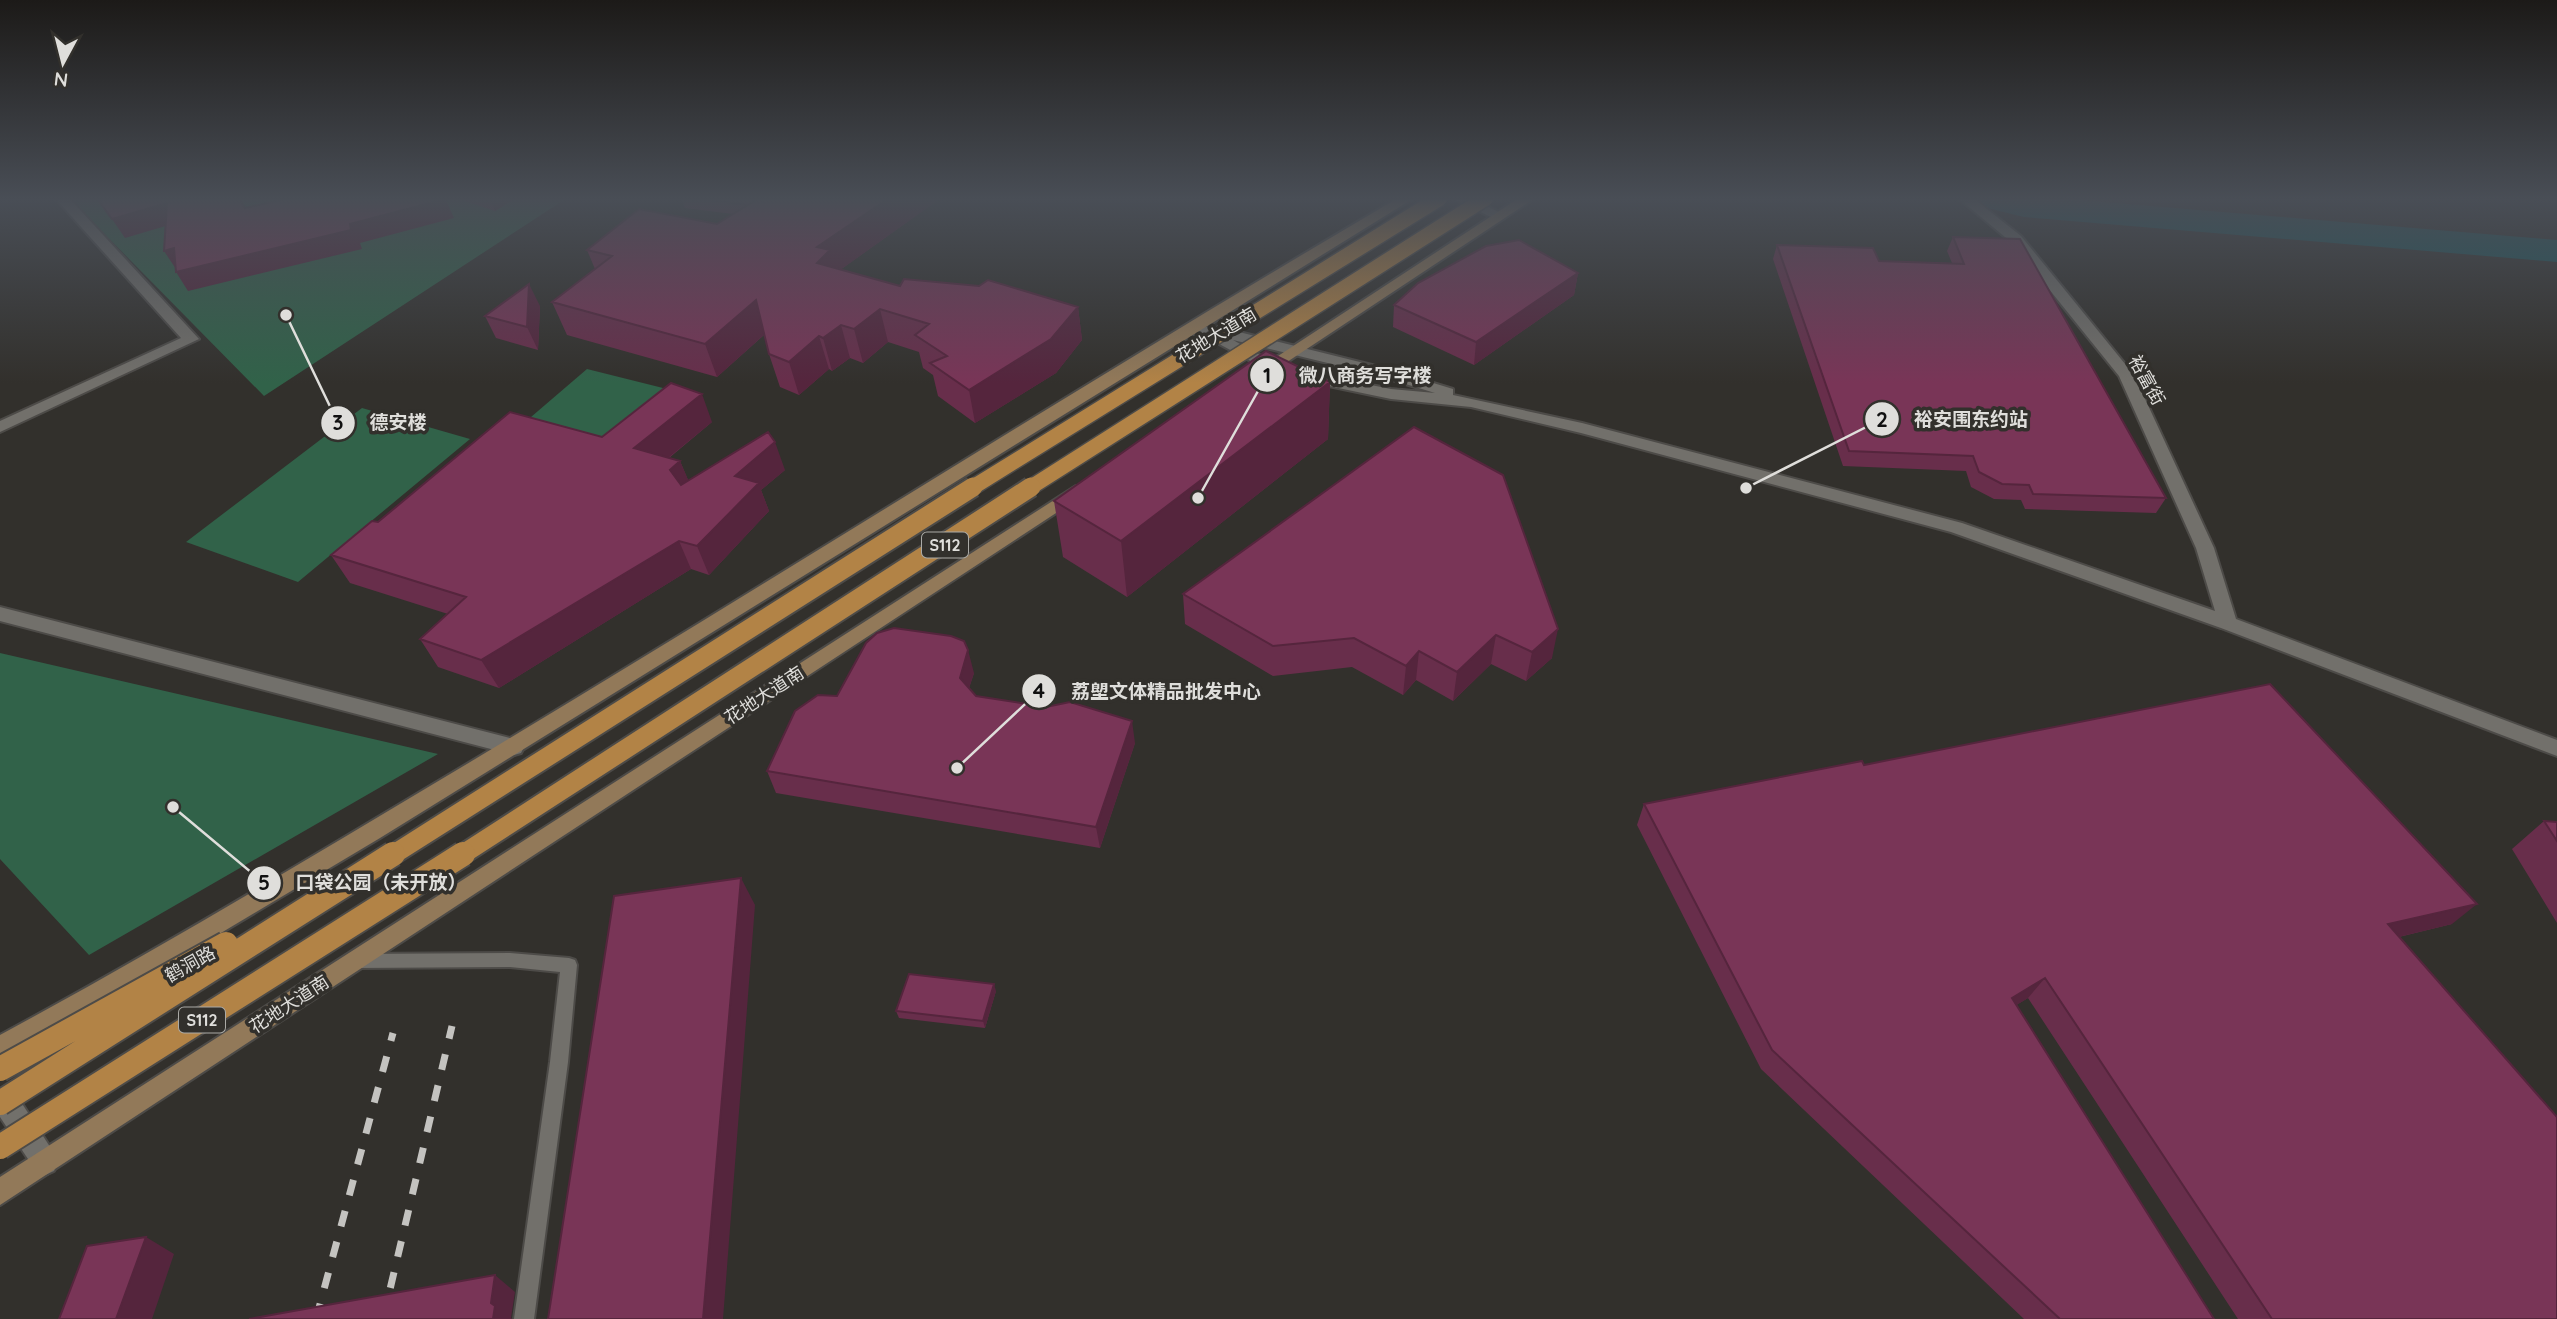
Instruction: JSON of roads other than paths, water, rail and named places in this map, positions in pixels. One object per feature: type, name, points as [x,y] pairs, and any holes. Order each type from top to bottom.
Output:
[{"type":"main road","name":"花地大道南","points":[[0,1047],[226,919],[514,747],[1305,260]]},
{"type":"main road","name":"花地大道南","points":[[0,1104],[380,860],[889,543],[1126,390],[1339,260]]},
{"type":"main road","name":"花地大道南","points":[[0,1147],[677,718],[1154,405],[1403,260]]},
{"type":"main road","name":"花地大道南","points":[[1238,387],[1294,351],[1420,260]]},
{"type":"main road","name":"花地大道南","points":[[0,1192],[1089,483]]},
{"type":"main road","name":"鹤洞路","points":[[0,1069],[380,860]]},
{"type":"street","points":[[0,427],[191,339],[118,260]]},
{"type":"street","name":"裕富街","points":[[2033,260],[2126,375],[2205,548],[2228,623]]},
{"type":"street","points":[[1194,326],[1410,380],[1471,402],[1583,428],[1897,510],[2022,549],[2228,623],[2557,748]]},
{"type":"street","points":[[1194,326],[1268,367],[1371,391],[1471,402]]},
{"type":"street","points":[[0,614],[514,747]]},
{"type":"street","points":[[0,1104],[12,1110],[45,1162]]},
{"type":"lane","points":[[354,961],[510,960],[569,965],[559,1062],[524,1319]]},
{"type":"railway","points":[[383,1319],[452,1026]]},
{"type":"railway","points":[[316,1319],[393,1033]]},
{"type":"place","name":"德安楼","points":[[286,315]]},
{"type":"place","name":"裕安围东约站","points":[[1746,488]]},
{"type":"place","name":"微八商务写字楼","points":[[1198,498]]},
{"type":"place","name":"荔塱文体精品批发中心","points":[[957,768]]},
{"type":"place","name":"口袋公园（未开放）","points":[[173,807]]}]
